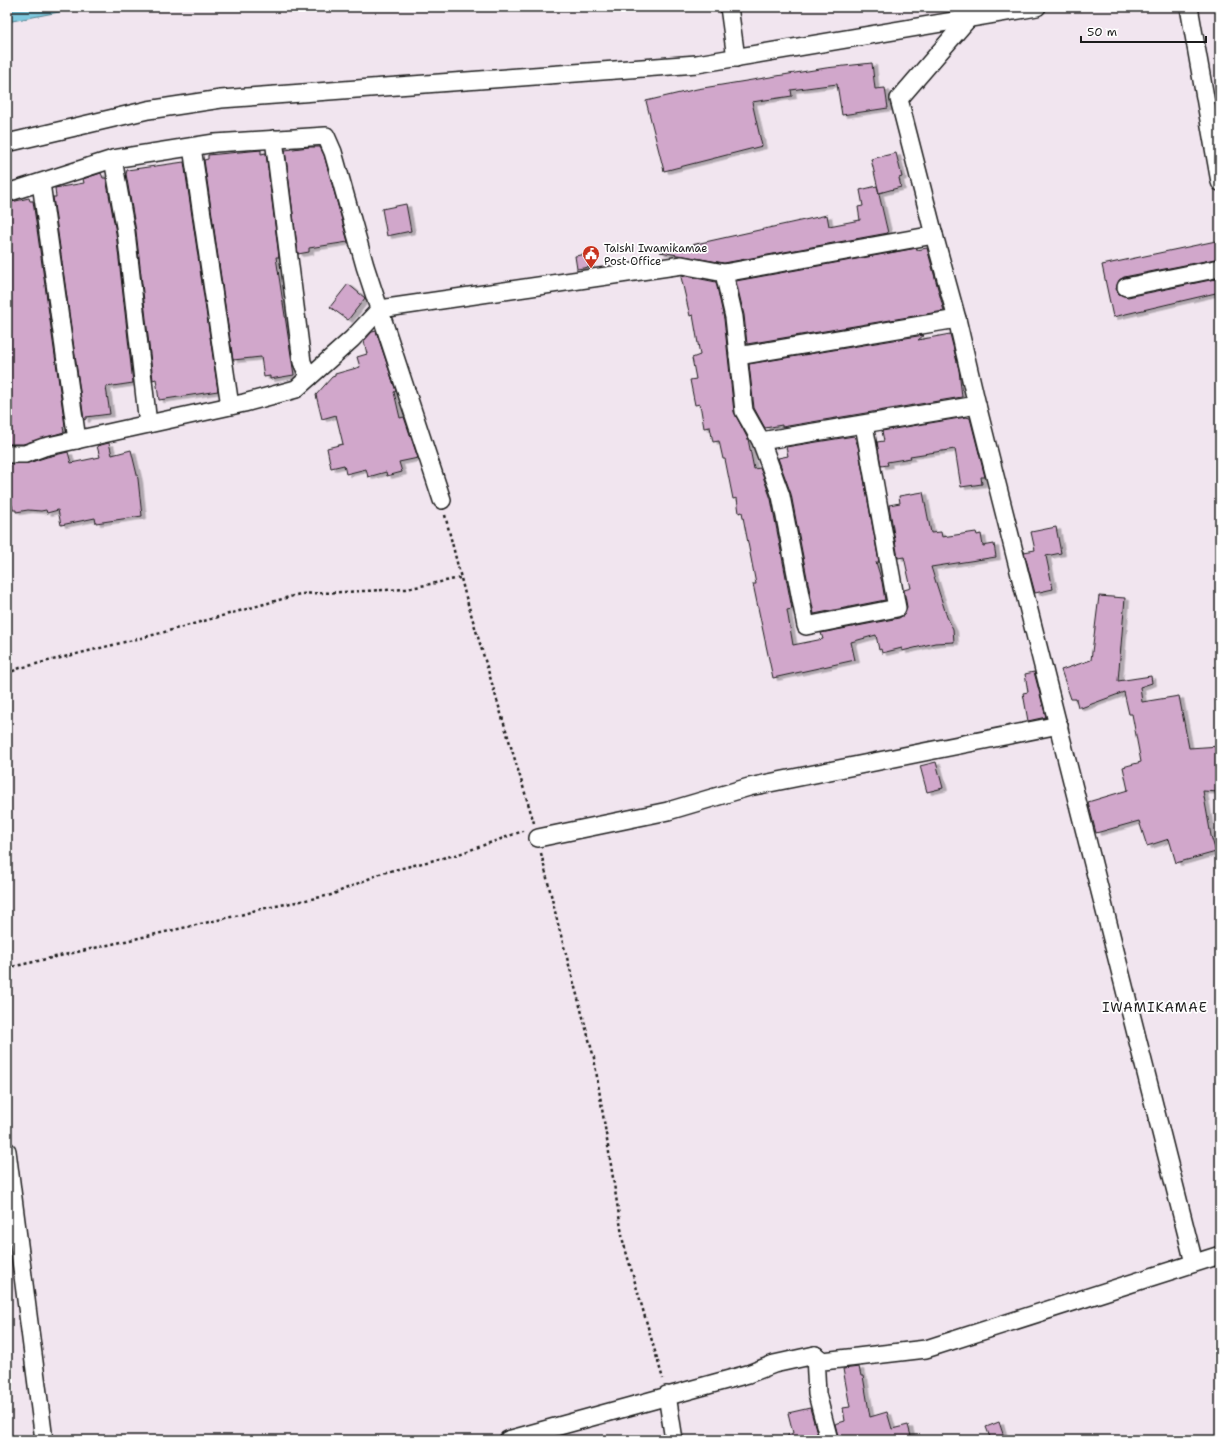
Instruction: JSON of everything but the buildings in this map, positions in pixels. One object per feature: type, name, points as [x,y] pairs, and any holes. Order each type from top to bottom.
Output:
[{"type":"street","points":[[729,7],[736,58]]},
{"type":"street","points":[[7,143],[148,110],[221,99],[697,64],[1037,7]]},
{"type":"street","points":[[1189,7],[1220,182]]},
{"type":"street","points":[[968,19],[899,100],[957,319],[977,405],[1194,1263]]},
{"type":"street","points":[[7,193],[114,159],[215,143],[326,136],[334,152],[365,266],[442,500]]},
{"type":"street","points":[[274,139],[302,362],[309,377]]},
{"type":"street","points":[[192,147],[230,406]]},
{"type":"street","points":[[114,159],[126,232],[148,424]]},
{"type":"street","points":[[41,183],[77,440]]},
{"type":"street","points":[[7,454],[25,454],[77,440],[230,406],[296,389],[352,339],[380,309],[682,265],[724,273],[934,235]]},
{"type":"street","points":[[1126,288],[1220,268]]},
{"type":"street","points":[[724,273],[734,317],[744,411],[761,441],[781,496],[806,626],[897,608],[864,425]]},
{"type":"street","points":[[738,356],[957,319]]},
{"type":"street","points":[[761,441],[977,405]]},
{"type":"street","points":[[536,832],[668,811],[749,786],[1059,725]]},
{"type":"street","points":[[7,1151],[44,1440]]},
{"type":"street","points":[[508,1440],[667,1395],[748,1374],[774,1364],[815,1355],[823,1361],[926,1349],[1220,1255]]},
{"type":"street","points":[[815,1355],[817,1394],[829,1440]]},
{"type":"street","points":[[667,1395],[674,1440]]},
{"type":"path","points":[[442,500],[460,578],[536,832],[559,928],[594,1058],[623,1241],[667,1395]]},
{"type":"path","points":[[7,674],[20,668],[98,649],[300,594],[406,589],[460,578]]},
{"type":"path","points":[[7,968],[256,910],[331,895],[382,873],[459,854],[536,832]]},
{"type":"water","points":[[7,7],[85,7],[7,22]]},
{"type":"place","name":"Taishi Iwamikamae Post Office","points":[[591,269]]},
{"type":"district","name":"IWAMIKAMAE","points":[[1155,1007]]}]
